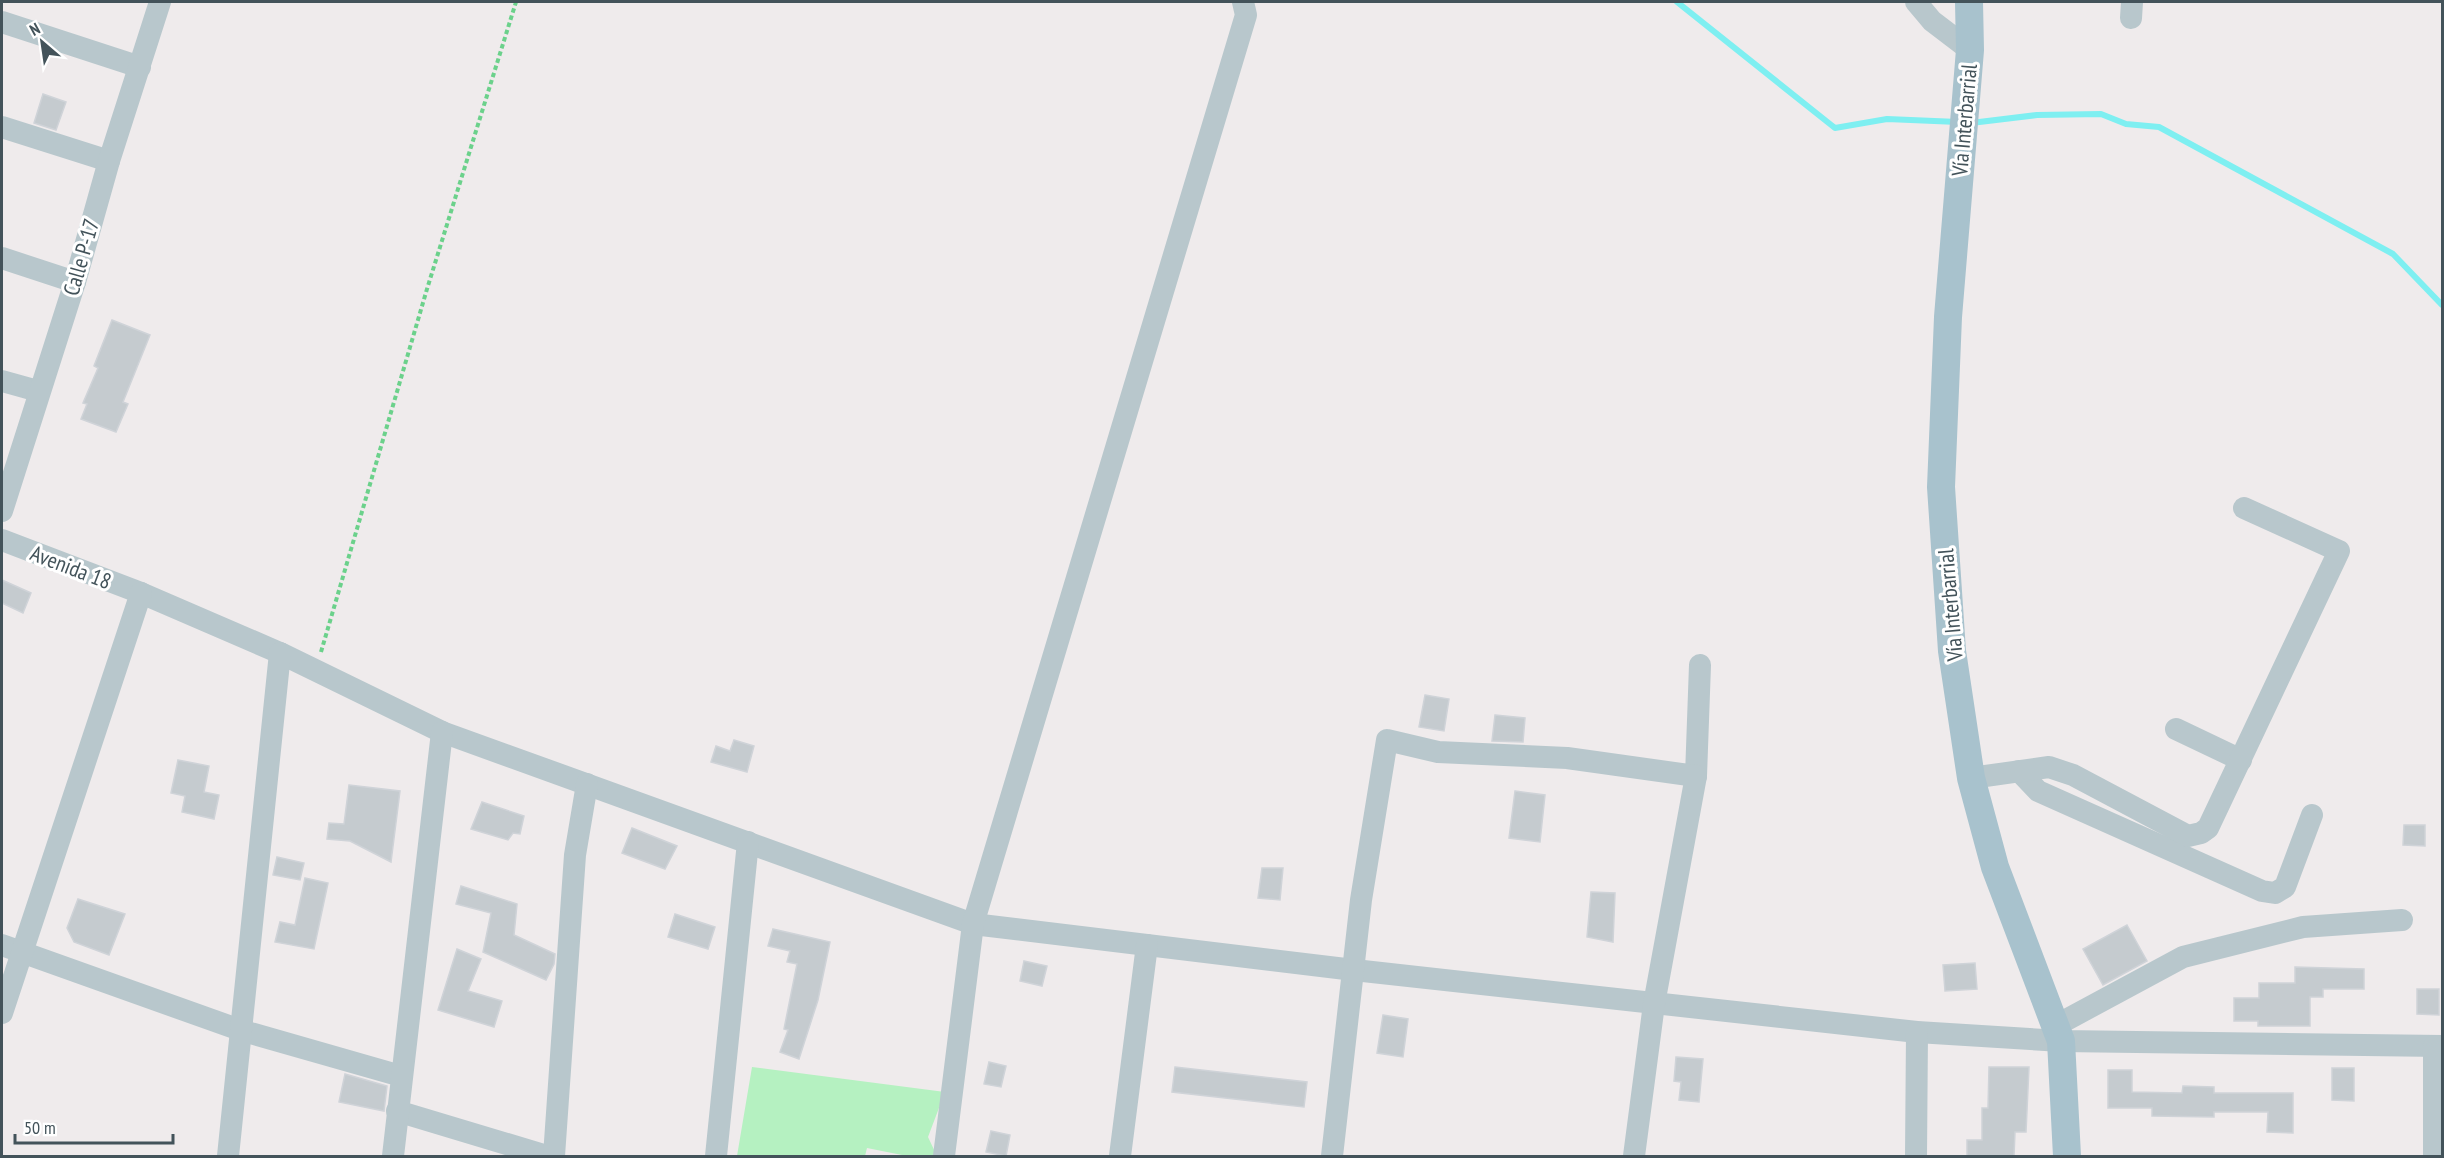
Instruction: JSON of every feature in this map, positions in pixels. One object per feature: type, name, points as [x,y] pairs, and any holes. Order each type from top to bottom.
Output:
[{"type":"main road","name":"Vía Interbarrial","points":[[1969,2],[1970,51],[1948,317],[1941,487],[1952,651],[1971,778],[1995,867],[2058,1034],[2067,1156]]},
{"type":"main road","name":"Vía Interbarrial","points":[[1970,51],[1984,2]]},
{"type":"street","name":"Calle P-17","points":[[2,511],[38,392],[75,282],[109,160],[160,2]]},
{"type":"street","points":[[944,1156],[974,924],[1246,15],[1243,2]]},
{"type":"street","points":[[1916,2],[1932,21],[1970,51]]},
{"type":"street","points":[[2,22],[140,67]]},
{"type":"street","points":[[2,127],[109,160]]},
{"type":"street","points":[[2,258],[75,282]]},
{"type":"street","points":[[2,381],[38,392]]},
{"type":"street","points":[[1971,778],[2049,767],[2060,770],[2188,836],[2201,833],[2208,828],[2339,551],[2244,508]]},
{"type":"street","name":"Avenida 18","points":[[2,540],[141,593],[280,653],[442,732],[974,924],[1354,970],[1917,1032],[2438,1046]]},
{"type":"street","points":[[2,1013],[11,948],[141,593]]},
{"type":"street","points":[[228,1156],[280,653]]},
{"type":"street","points":[[1634,1156],[1654,1004],[1696,776],[1700,665]]},
{"type":"street","points":[[2176,729],[2241,760]]},
{"type":"street","points":[[393,1156],[442,732]]},
{"type":"street","points":[[1332,1156],[1361,900],[1387,740],[1438,752],[1567,758],[1696,776]]},
{"type":"street","points":[[2019,771],[2038,791],[2262,891],[2275,893],[2285,887],[2312,815]]},
{"type":"street","points":[[554,1156],[575,855],[586,784]]},
{"type":"street","points":[[716,1156],[748,842]]},
{"type":"street","points":[[2058,1034],[2183,957],[2303,927],[2402,920]]},
{"type":"street","points":[[1120,1156],[1147,945]]},
{"type":"street","points":[[11,948],[240,1030],[401,1076]]},
{"type":"street","points":[[1916,1156],[1917,1032]]},
{"type":"street","points":[[2434,1156],[2438,1046]]},
{"type":"street","points":[[397,1111],[547,1156]]},
{"type":"path","points":[[315,670],[427,289],[516,2]]},
{"type":"green space","points":[[752,1067],[945,1092],[928,1137],[937,1156],[907,1156],[867,1148],[865,1156],[737,1156]]},
{"type":"building","points":[[43,94],[66,102],[56,130],[34,123]]},
{"type":"building","points":[[112,320],[150,335],[123,402],[128,404],[116,432],[81,419],[87,404],[83,403],[98,368],[94,366]]},
{"type":"building","points":[[2,580],[31,593],[23,613],[2,603]]},
{"type":"building","points":[[1425,695],[1449,699],[1444,731],[1419,727]]},
{"type":"building","points":[[1495,715],[1525,718],[1523,742],[1492,741]]},
{"type":"building","points":[[734,740],[754,746],[747,772],[711,762],[716,746],[730,751]]},
{"type":"building","points":[[178,760],[209,766],[204,792],[219,795],[214,819],[182,812],[185,796],[171,793]]},
{"type":"building","points":[[349,785],[400,791],[391,862],[350,841],[327,839],[329,823],[344,824]]},
{"type":"building","points":[[1515,791],[1545,795],[1540,842],[1509,838]]},
{"type":"building","points":[[482,802],[524,816],[520,834],[513,833],[508,840],[471,829]]},
{"type":"building","points":[[2404,825],[2425,825],[2425,846],[2403,845]]},
{"type":"building","points":[[632,828],[677,846],[665,869],[622,853]]},
{"type":"building","points":[[277,857],[304,863],[300,880],[273,875]]},
{"type":"building","points":[[1262,868],[1283,868],[1280,900],[1258,898]]},
{"type":"building","points":[[305,878],[328,883],[314,949],[275,942],[280,922],[295,925]]},
{"type":"building","points":[[461,886],[517,904],[514,935],[555,954],[554,964],[546,980],[483,952],[491,913],[456,904]]},
{"type":"building","points":[[1591,892],[1615,893],[1613,942],[1587,937]]},
{"type":"building","points":[[78,899],[125,914],[109,955],[74,942],[67,928]]},
{"type":"building","points":[[675,914],[715,927],[708,949],[668,937]]},
{"type":"building","points":[[2127,925],[2147,961],[2103,985],[2083,949]]},
{"type":"building","points":[[773,929],[830,942],[818,1000],[799,1059],[780,1052],[788,1030],[784,1029],[797,964],[787,962],[790,951],[768,946]]},
{"type":"building","points":[[457,949],[481,959],[468,991],[502,1001],[494,1027],[438,1010]]},
{"type":"building","points":[[1024,961],[1047,966],[1042,986],[1020,981]]},
{"type":"building","points":[[1975,963],[1977,989],[1945,991],[1943,965]]},
{"type":"building","points":[[2295,967],[2364,969],[2364,989],[2323,989],[2323,997],[2310,997],[2310,1026],[2258,1026],[2258,1021],[2234,1021],[2234,998],[2259,998],[2259,983],[2295,983]]},
{"type":"building","points":[[2417,989],[2439,989],[2439,1015],[2417,1014]]},
{"type":"building","points":[[1383,1015],[1408,1019],[1403,1057],[1377,1053]]},
{"type":"building","points":[[1676,1057],[1703,1059],[1699,1102],[1679,1100],[1681,1082],[1674,1081]]},
{"type":"building","points":[[989,1062],[1006,1066],[1001,1087],[984,1084]]},
{"type":"building","points":[[1175,1067],[1307,1082],[1304,1107],[1172,1092]]},
{"type":"building","points":[[1989,1067],[2029,1067],[2026,1132],[2015,1132],[2014,1156],[1967,1156],[1967,1140],[1982,1140],[1982,1108],[1988,1108]]},
{"type":"building","points":[[2332,1068],[2354,1068],[2354,1101],[2332,1100]]},
{"type":"building","points":[[2108,1070],[2132,1070],[2132,1092],[2182,1093],[2183,1086],[2214,1087],[2214,1093],[2293,1093],[2293,1133],[2267,1132],[2268,1112],[2214,1112],[2214,1117],[2152,1116],[2152,1108],[2108,1108]]},
{"type":"building","points":[[345,1074],[387,1086],[384,1111],[339,1102]]},
{"type":"building","points":[[991,1131],[1010,1135],[1006,1156],[986,1152]]},
{"type":"waterway","points":[[1677,2],[1835,128],[1887,119],[1958,122]]},
{"type":"waterway","points":[[1971,123],[2037,115],[2101,114],[2126,124],[2159,127],[2393,254],[2442,305]]}]
